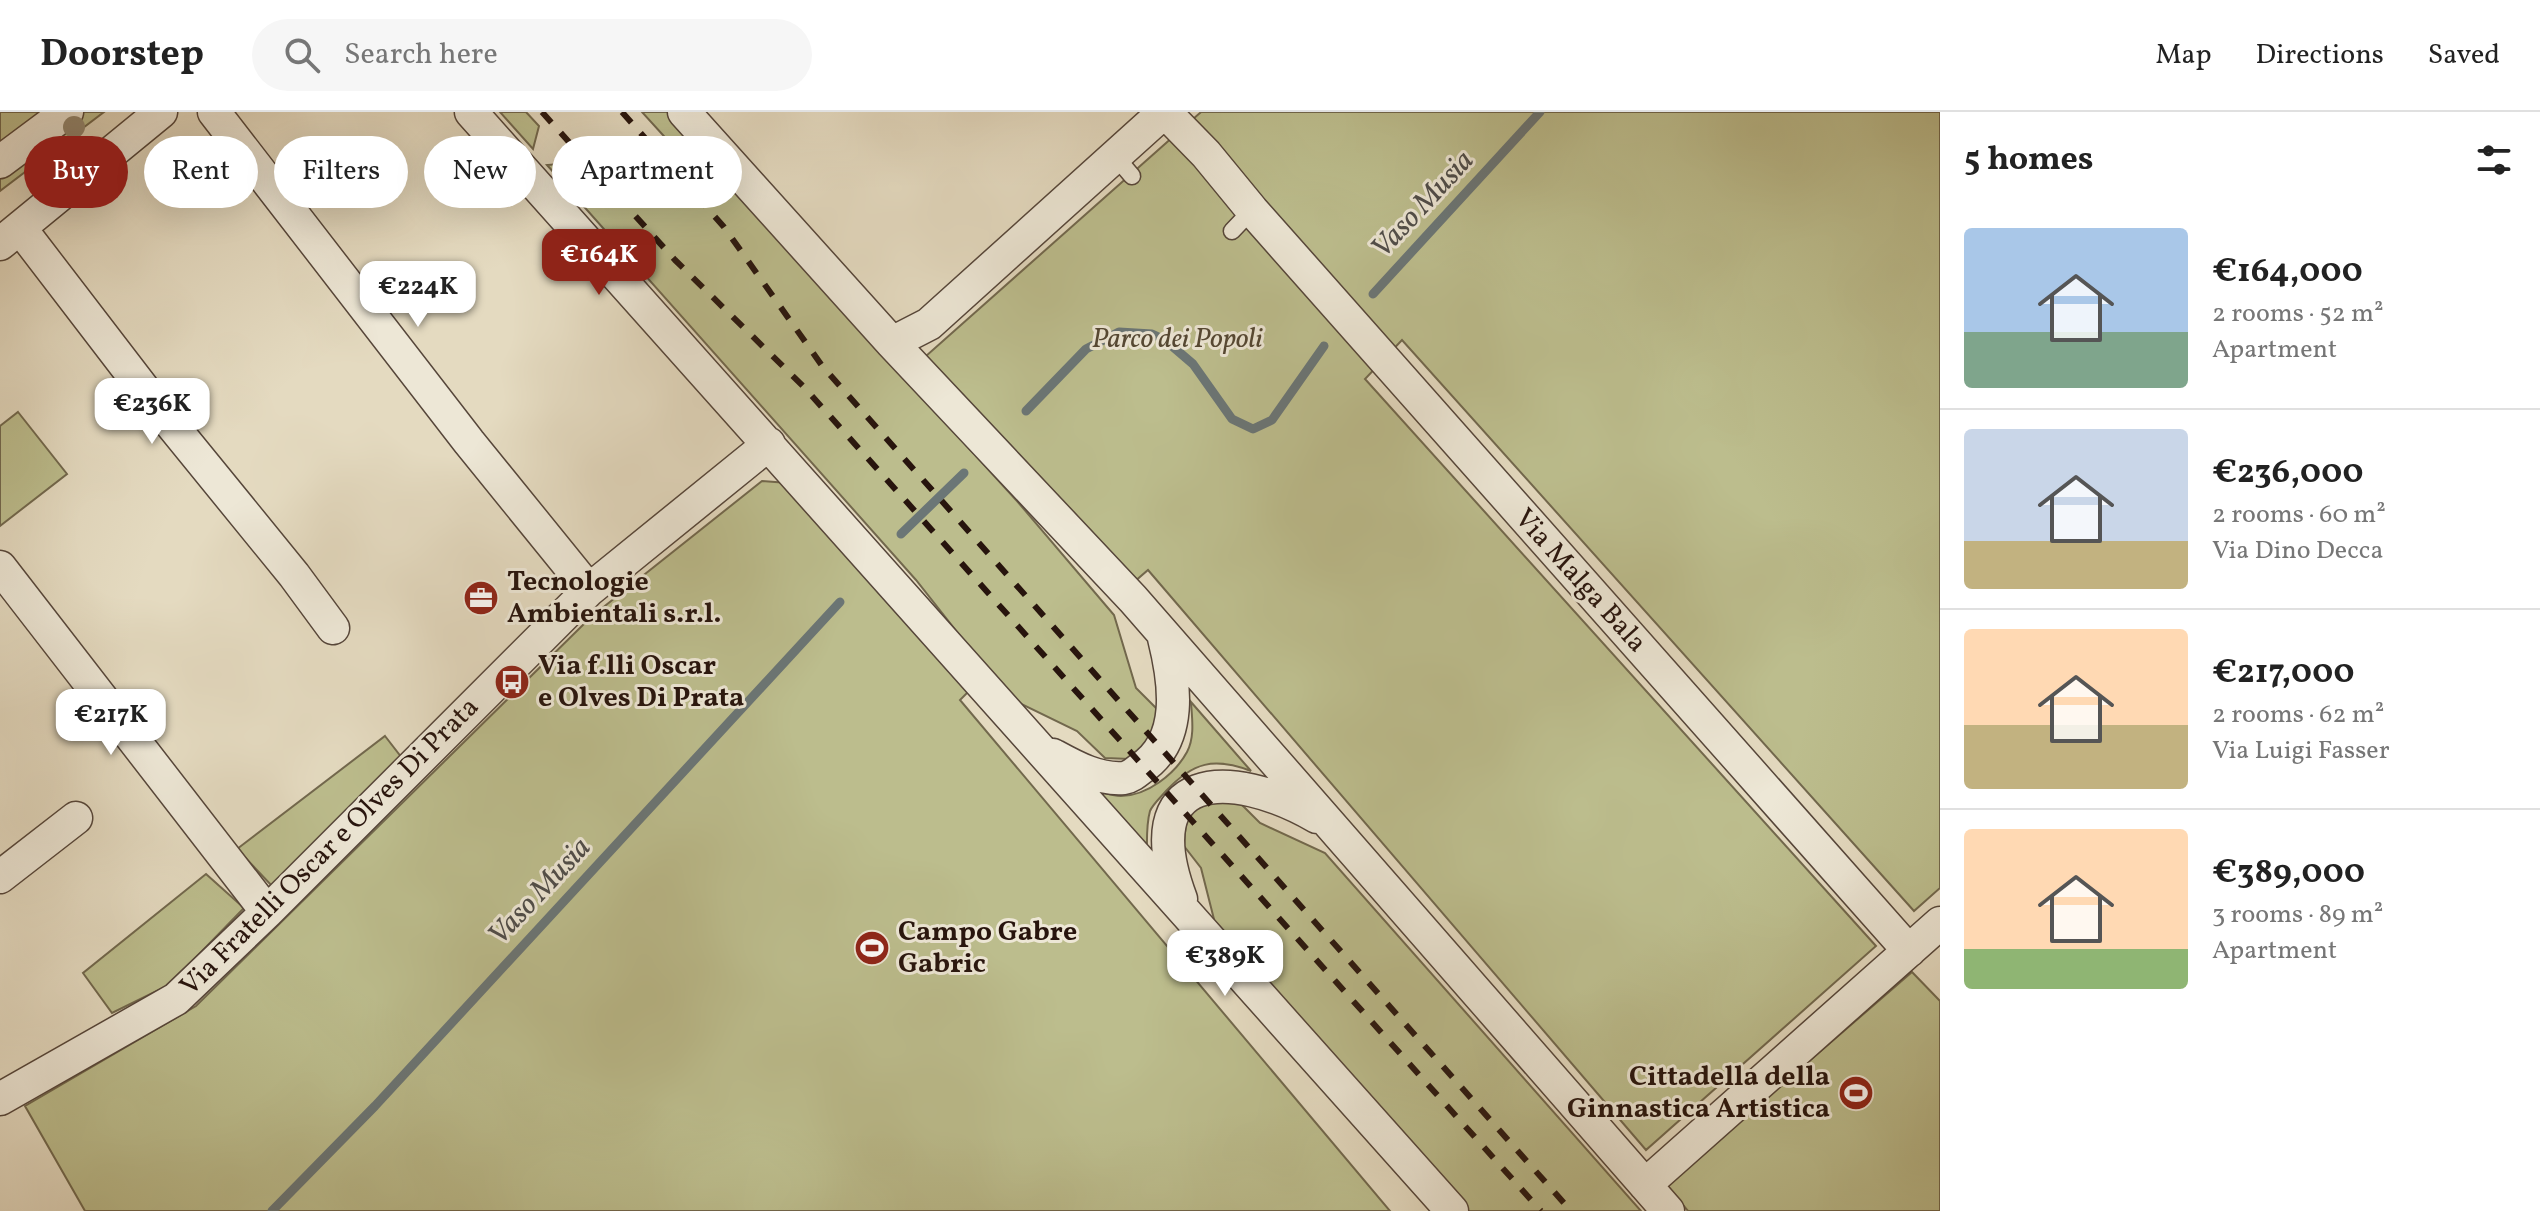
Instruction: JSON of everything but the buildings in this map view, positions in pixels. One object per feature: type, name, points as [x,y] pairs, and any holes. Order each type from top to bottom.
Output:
[{"type":"street","points":[[0,162],[67,112]]},
{"type":"street","points":[[161,112],[10,236],[158,408],[294,575],[333,628]]},
{"type":"street","points":[[214,112],[469,442],[589,590]]},
{"type":"street","points":[[471,112],[1452,1211]]},
{"type":"street","points":[[684,112],[892,343],[1163,634],[1668,1211]]},
{"type":"street","points":[[892,343],[929,324],[1123,166],[1164,112]]},
{"type":"street","name":"Via Malga Bala","points":[[1164,112],[1206,154],[1242,221],[1909,951]]},
{"type":"street","name":"Via Fratelli Oscar e Olves Di Prata","points":[[0,1099],[176,999],[589,590],[769,444]]},
{"type":"street","points":[[0,567],[267,912]]},
{"type":"street","points":[[1040,748],[1101,776],[1127,778],[1154,760],[1168,736],[1173,707],[1173,674],[1163,634]]},
{"type":"street","points":[[1186,913],[1169,867],[1167,834],[1173,811],[1187,795],[1210,785],[1254,790],[1298,806],[1330,824]]},
{"type":"street","points":[[0,877],[76,818]]},
{"type":"street","points":[[1645,1185],[1940,923]]},
{"type":"green space","points":[[0,112],[47,112],[0,147]]},
{"type":"green space","points":[[78,112],[104,112],[72,136],[46,136]]},
{"type":"green space","points":[[500,112],[526,112],[539,126],[536,138],[521,136]]},
{"type":"green space","points":[[642,112],[671,112],[692,136],[664,136]]},
{"type":"green space","name":"Parco dei Popoli","points":[[1201,112],[1940,112],[1940,888],[1914,911],[1402,340],[1365,379],[1876,946],[1646,1150],[1148,570],[1134,582],[926,356]]},
{"type":"green space","points":[[24,153],[24,173],[0,191],[0,171]]},
{"type":"green space","points":[[742,193],[1017,501],[1114,615],[1136,688],[1156,708],[1156,737],[1130,759],[1105,758],[1077,731],[1009,698],[916,580],[585,208],[742,208]]},
{"type":"green space","points":[[18,412],[67,474],[0,526],[0,426]]},
{"type":"green space","points":[[762,481],[788,483],[970,690],[960,700],[1390,1211],[85,1211],[25,1106],[196,1006],[591,617]]},
{"type":"green space","points":[[1191,702],[1251,771],[1226,764],[1205,765],[1176,781],[1150,811],[1147,855],[1090,789],[1117,796],[1131,795],[1150,788],[1168,776],[1190,746]]},
{"type":"green space","points":[[385,736],[405,762],[273,887],[237,849]]},
{"type":"green space","points":[[1211,797],[1240,803],[1260,823],[1325,853],[1641,1211],[1465,1211],[1219,939],[1201,868],[1184,846],[1189,816]]},
{"type":"green space","points":[[206,874],[244,908],[169,985],[112,1013],[83,973]]},
{"type":"green space","name":"Cittadella della Ginnastica Artistica","points":[[1912,972],[1940,1001],[1940,1211],[1688,1211],[1666,1185]]},
{"type":"waterway","name":"Vaso Musia","points":[[1373,294],[1540,112]]},
{"type":"waterway","name":"Vaso Musia","points":[[1026,411],[1086,349],[1119,332],[1152,334],[1165,340],[1193,364],[1232,419],[1253,429],[1272,420],[1324,346]]},
{"type":"waterway","name":"Vaso Musia","points":[[901,534],[964,473]]},
{"type":"waterway","name":"Vaso Musia","points":[[272,1211],[375,1106],[840,602]]},
{"type":"railway","points":[[542,112],[675,260],[803,386],[1541,1211]]},
{"type":"railway","points":[[622,112],[724,227],[823,367],[1571,1211]]},
{"type":"place","name":"Tecnologie Ambientali s.r.l.","points":[[481,598]]},
{"type":"place","name":"Via f.lli Oscar e Olves Di Prata","points":[[512,682]]},
{"type":"place","name":"Campo Gabre Gabric","points":[[872,948]]},
{"type":"place","name":"Cittadella della Ginnastica Artistica","points":[[1856,1093]]}]
